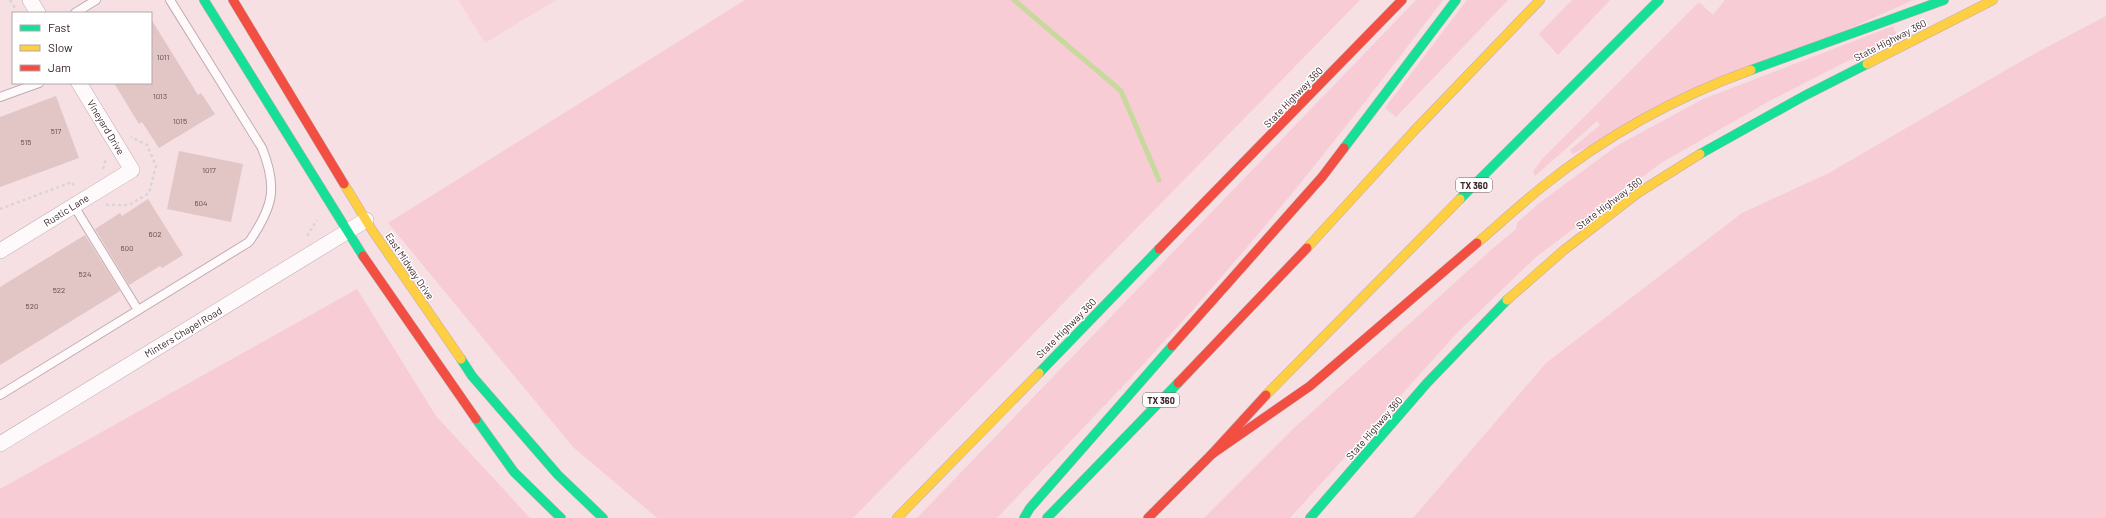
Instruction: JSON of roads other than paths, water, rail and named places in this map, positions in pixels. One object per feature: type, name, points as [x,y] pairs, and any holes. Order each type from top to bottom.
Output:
[{"type":"main road","points":[[204,0],[347,232],[497,450],[514,472],[562,518]]},
{"type":"main road","name":"East Midway Drive","points":[[233,0],[366,220],[472,376],[558,475],[603,518]]},
{"type":"main road","name":"State Highway 360","points":[[897,518],[1402,0]]},
{"type":"main road","points":[[1024,518],[1035,502],[1322,177],[1456,0]]},
{"type":"main road","name":"TX 360","points":[[1047,518],[1276,282],[1414,132],[1540,0]]},
{"type":"main road","name":"TX 360","points":[[1148,518],[1212,454],[1289,370],[1659,0]]},
{"type":"main road","points":[[1212,454],[1310,386],[1542,187],[1600,145],[1656,112],[1712,84],[1944,0]]},
{"type":"main road","name":"State Highway 360","points":[[1310,518],[1427,383],[1493,313],[1564,250],[1638,193],[1721,141],[1810,93],[1994,0]]},
{"type":"street","points":[[30,0],[37,12]]},
{"type":"street","name":"Vineyard Drive","points":[[80,84],[132,170]]},
{"type":"street","name":"Rustic Lane","points":[[0,251],[71,199],[132,170]]},
{"type":"street","name":"Minters Chapel Road","points":[[0,444],[366,220]]},
{"type":"lane","points":[[77,12],[96,0]]},
{"type":"lane","points":[[0,395],[249,242],[263,222],[271,195],[270,170],[262,148],[170,0]]},
{"type":"lane","points":[[0,98],[36,84]]},
{"type":"lane","points":[[71,199],[138,310]]},
{"type":"waterway","points":[[1014,0],[1121,91],[1159,180]]}]
